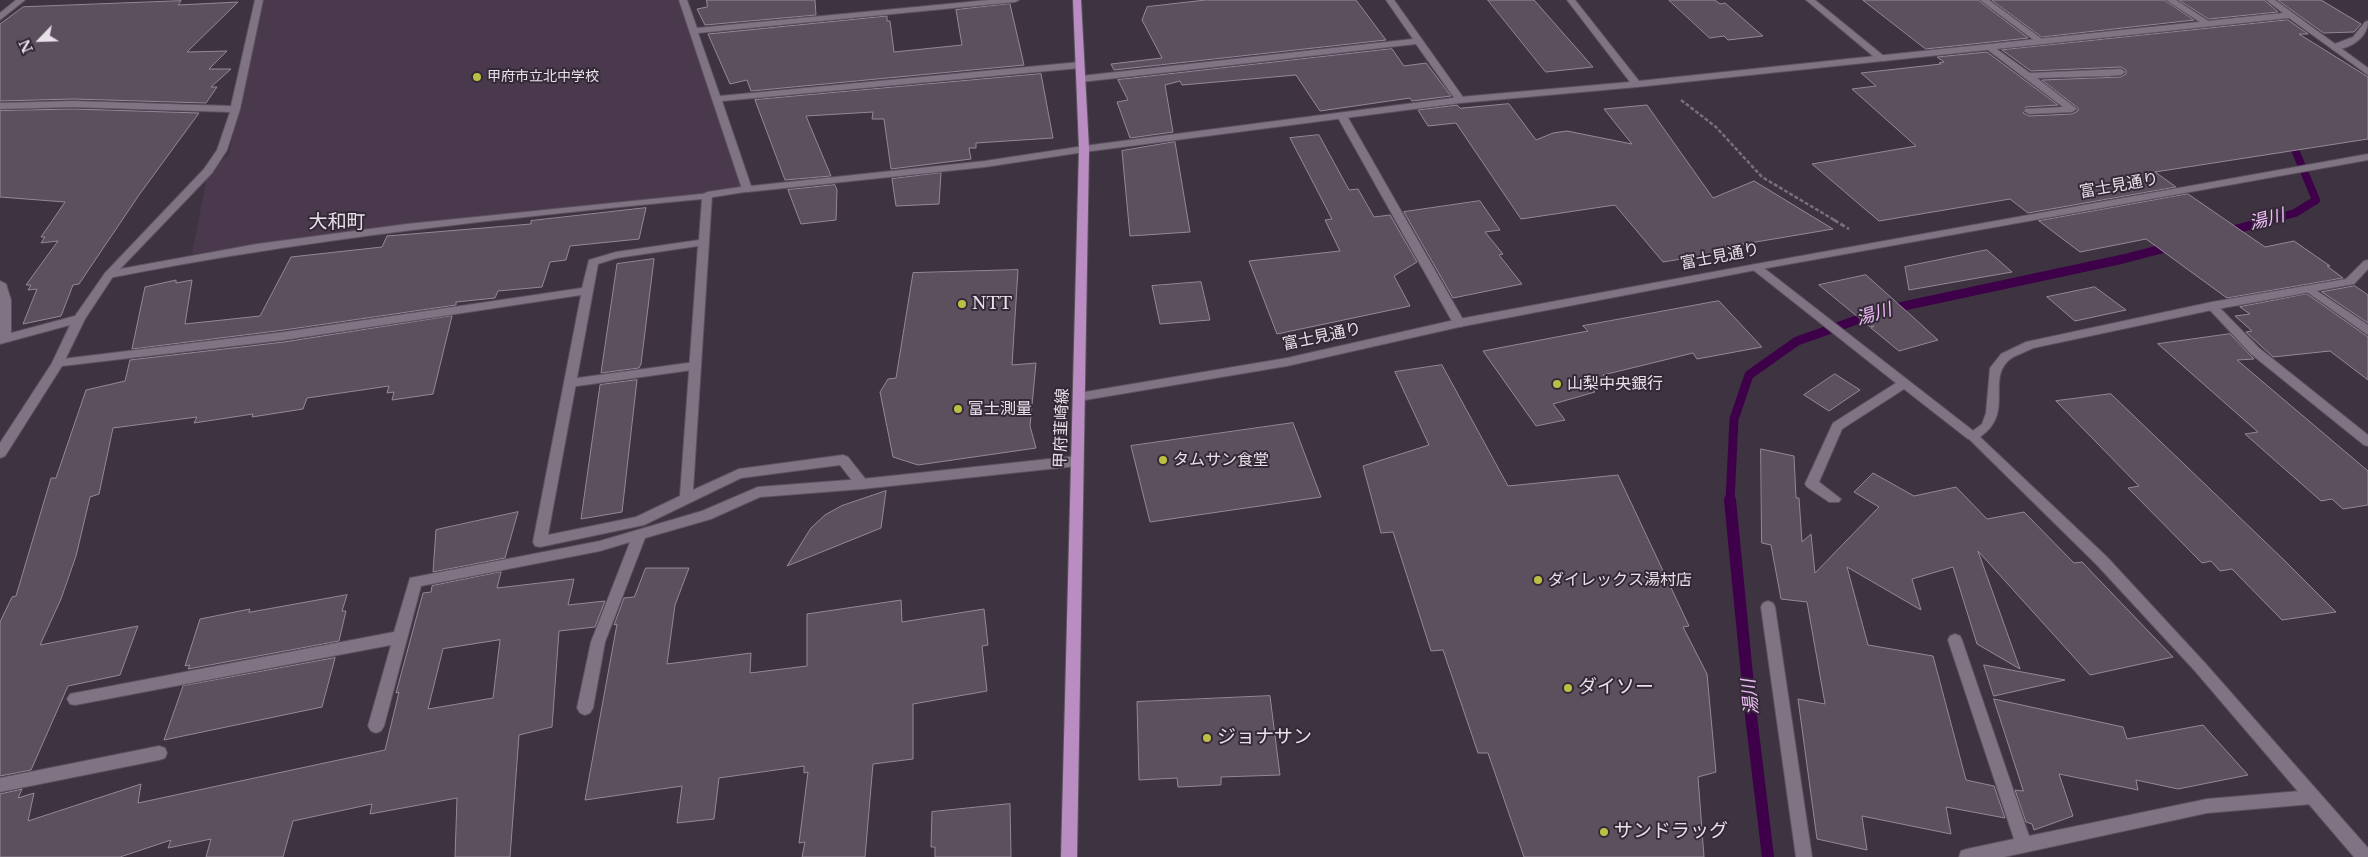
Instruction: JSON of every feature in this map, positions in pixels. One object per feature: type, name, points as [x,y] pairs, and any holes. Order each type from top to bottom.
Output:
[{"type":"main road","name":"甲府韮崎線","points":[[1069,857],[1084,149],[1078,0]]},
{"type":"street","points":[[0,17],[20,0]]},
{"type":"street","points":[[0,454],[58,363],[79,319],[109,275],[208,171],[222,150],[235,109],[259,0]]},
{"type":"street","points":[[683,0],[748,188]]},
{"type":"street","points":[[693,31],[1016,0]]},
{"type":"street","points":[[1390,0],[1460,100]]},
{"type":"street","points":[[1570,0],[1637,84]]},
{"type":"street","points":[[1810,0],[1882,59]]},
{"type":"street","points":[[1984,0],[2042,42]]},
{"type":"street","points":[[2170,0],[2209,24]]},
{"type":"street","points":[[2270,0],[2368,72]]},
{"type":"street","points":[[109,275],[185,259],[438,221],[707,195],[748,188],[985,164],[1084,149],[1460,100],[1991,48],[2290,15]]},
{"type":"street","points":[[2335,47],[2356,39],[2368,24]]},
{"type":"street","points":[[1081,79],[1419,41]]},
{"type":"street","points":[[1991,48],[2072,109],[2029,111]]},
{"type":"street","points":[[716,99],[1080,64]]},
{"type":"street","points":[[2028,76],[2072,72],[2086,75],[2121,72]]},
{"type":"street","points":[[0,106],[73,104],[235,109]]},
{"type":"street","points":[[1342,116],[1459,323]]},
{"type":"street","name":"富士見通り","points":[[1080,397],[1287,362],[1459,323],[1756,267],[2368,158]]},
{"type":"street","points":[[686,499],[707,195]]},
{"type":"street","points":[[704,242],[616,255],[593,262],[540,542],[639,521],[739,474],[843,460],[862,484]]},
{"type":"street","points":[[1972,436],[1987,426],[1992,413],[1994,371],[2005,356],[2030,345],[2212,306],[2350,282],[2368,263]]},
{"type":"street","points":[[1756,267],[1972,436],[2108,568],[2200,667],[2365,857]]},
{"type":"street","points":[[0,284],[5,300],[2,339],[79,319]]},
{"type":"street","points":[[2311,290],[2368,331]]},
{"type":"street","points":[[58,363],[284,336],[588,291]]},
{"type":"street","points":[[2212,306],[2255,351],[2368,442]]},
{"type":"street","points":[[570,383],[695,366]]},
{"type":"street","points":[[1834,499],[1812,484],[1837,426],[1904,383]]},
{"type":"street","points":[[376,726],[415,582],[600,546],[706,515],[758,492],[862,484],[1077,461]]},
{"type":"street","points":[[585,708],[598,642],[640,534]]},
{"type":"street","points":[[1768,607],[1804,857]]},
{"type":"street","points":[[75,699],[400,637]]},
{"type":"street","points":[[1955,640],[2024,845]]},
{"type":"street","points":[[0,785],[159,753]]},
{"type":"street","points":[[1967,857],[2207,806],[2312,797]]},
{"type":"path","points":[[1656,82],[1716,127],[1762,177],[1877,246]]},
{"type":"shaded area","name":"甲府市立北中学校","points":[[259,0],[683,0],[747,189],[707,195],[451,220],[192,254],[208,171],[229,155]]},
{"type":"building","points":[[707,0],[815,0],[816,15],[705,25],[697,9],[707,7]]},
{"type":"building","points":[[1206,0],[1356,0],[1386,40],[1114,70],[1111,64],[1162,58],[1142,20],[1147,7]]},
{"type":"building","points":[[1488,0],[1534,0],[1593,67],[1546,72]]},
{"type":"building","points":[[1669,0],[1715,0],[1720,4],[1725,3],[1763,36],[1728,40],[1724,36],[1710,38]]},
{"type":"building","points":[[1863,0],[1978,0],[2028,38],[1926,49]]},
{"type":"building","points":[[1992,0],[2164,0],[2194,20],[2042,37]]},
{"type":"building","points":[[2179,0],[2264,0],[2278,12],[2209,19]]},
{"type":"building","points":[[2278,0],[2321,0],[2361,24],[2354,32],[2324,33]]},
{"type":"building","points":[[181,1],[178,5],[238,2],[187,52],[227,51],[209,69],[231,69],[211,87],[217,87],[206,103],[73,99],[0,101],[0,24],[23,7]]},
{"type":"building","points":[[1010,4],[1024,65],[751,91],[747,80],[730,84],[708,34],[887,16],[887,21],[890,21],[894,52],[962,45],[956,10]]},
{"type":"building","points":[[2288,20],[2308,34],[2299,34],[2368,77],[2368,139],[2155,172],[2176,187],[2028,213],[2010,199],[1879,221],[1812,164],[1916,146],[1852,89],[1876,86],[1861,73],[1941,64],[1939,63],[1944,62],[1937,57],[1987,52],[2058,105],[2026,107],[2023,113],[2029,116],[2072,114],[2078,111],[2078,108],[2042,80],[2121,77],[2126,74],[2126,70],[2121,67],[2031,71],[2002,50]]},
{"type":"building","points":[[1392,49],[1404,66],[1426,63],[1451,96],[1412,101],[1410,98],[1320,111],[1296,75],[1182,85],[1180,81],[1165,85],[1173,132],[1130,138],[1117,102],[1128,100],[1118,80]]},
{"type":"building","points":[[1041,74],[1053,138],[976,143],[976,148],[969,148],[971,159],[891,169],[884,119],[872,119],[873,112],[806,116],[831,176],[785,180],[755,100]]},
{"type":"building","points":[[1509,104],[1536,140],[1553,133],[1567,131],[1632,144],[1604,109],[1647,105],[1713,198],[1754,181],[1833,229],[1720,248],[1724,252],[1663,262],[1615,205],[1521,219],[1456,123],[1428,126],[1418,110],[1457,105],[1460,108]]},
{"type":"building","points":[[73,109],[199,113],[139,195],[79,284],[73,285],[61,316],[23,324],[37,289],[28,290],[31,285],[26,285],[58,241],[41,243],[45,237],[41,237],[65,202],[0,197],[0,111]]},
{"type":"building","points":[[1319,135],[1349,190],[1358,189],[1374,217],[1390,215],[1417,262],[1394,276],[1410,306],[1277,334],[1249,261],[1340,251],[1325,220],[1332,219],[1290,138]]},
{"type":"building","points":[[1175,142],[1190,232],[1130,236],[1122,151]]},
{"type":"building","points":[[941,173],[939,204],[896,206],[892,179]]},
{"type":"building","points":[[835,185],[837,190],[836,220],[801,224],[788,190]]},
{"type":"building","points":[[2188,194],[2265,247],[2294,241],[2330,266],[2327,266],[2343,278],[2227,298],[2146,239],[2080,252],[2039,221]]},
{"type":"building","points":[[1480,201],[1500,230],[1485,232],[1503,254],[1499,255],[1522,284],[1453,298],[1404,212]]},
{"type":"building","points":[[646,208],[639,239],[570,246],[566,260],[550,262],[542,287],[498,291],[495,298],[456,302],[456,305],[284,330],[132,349],[145,287],[176,280],[176,283],[192,280],[185,324],[260,316],[291,257],[382,247],[387,236],[531,224],[531,221]]},
{"type":"building","points":[[1987,250],[2012,272],[1909,290],[1905,267]]},
{"type":"building","points":[[654,259],[641,364],[639,368],[601,373],[617,264]]},
{"type":"building","points":[[1018,270],[1012,365],[1036,363],[1030,426],[1036,448],[918,465],[893,457],[880,392],[888,379],[896,378],[913,273]]},
{"type":"building","points":[[1866,275],[1938,340],[1899,351],[1871,328],[1874,326],[1870,327],[1819,285]]},
{"type":"building","points":[[1201,282],[1210,320],[1160,324],[1152,286]]},
{"type":"building","points":[[2355,286],[2368,295],[2368,323],[2322,292]]},
{"type":"building","points":[[2095,287],[2126,310],[2075,321],[2047,297]]},
{"type":"building","points":[[2307,294],[2368,337],[2368,380],[2330,351],[2273,357],[2246,332],[2252,331],[2235,316],[2250,314],[2240,307]]},
{"type":"building","points":[[1719,301],[1762,347],[1697,359],[1693,353],[1603,375],[1605,377],[1592,380],[1598,388],[1592,389],[1595,392],[1553,404],[1565,420],[1536,426],[1483,351],[1588,331],[1583,326]]},
{"type":"building","points":[[452,316],[433,394],[392,400],[394,392],[387,393],[389,386],[307,398],[303,409],[252,417],[253,414],[194,423],[197,417],[113,428],[99,494],[90,497],[76,556],[61,599],[40,645],[138,626],[120,675],[68,686],[31,770],[0,776],[0,622],[12,597],[16,596],[51,478],[56,478],[86,390],[125,381],[130,360],[284,342]]},
{"type":"building","points":[[2230,334],[2254,359],[2237,360],[2368,471],[2368,505],[2343,509],[2332,499],[2321,501],[2245,434],[2258,432],[2158,344]]},
{"type":"building","points":[[1442,365],[1508,486],[1618,475],[1689,626],[1683,627],[1707,674],[1716,772],[1698,777],[1704,857],[1524,857],[1488,753],[1478,753],[1443,650],[1431,651],[1393,532],[1381,533],[1363,466],[1429,445],[1395,372]]},
{"type":"building","points":[[1835,374],[1860,390],[1829,411],[1804,395]]},
{"type":"building","points":[[637,380],[622,512],[581,519],[600,385]]},
{"type":"building","points":[[2111,394],[2336,612],[2282,620],[2232,569],[2220,571],[2211,561],[2202,563],[2128,488],[2139,486],[2056,401]]},
{"type":"building","points":[[1293,423],[1321,497],[1150,522],[1131,446]]},
{"type":"building","points":[[1761,449],[1794,456],[1796,498],[1799,498],[1802,542],[1811,534],[1815,573],[1879,507],[1854,492],[1873,473],[1914,496],[1956,487],[1987,519],[2024,512],[2074,563],[2082,562],[2173,657],[2090,675],[1978,551],[2020,669],[1977,644],[1953,567],[1912,579],[1921,610],[1847,567],[1868,645],[1933,656],[1966,780],[1994,786],[2005,818],[1946,807],[1951,834],[1862,816],[1867,850],[1817,839],[1798,699],[1825,704],[1807,602],[1781,599],[1771,545],[1762,543]]},
{"type":"building","points":[[886,491],[881,528],[787,566],[811,528],[825,515],[841,506]]},
{"type":"building","points":[[518,512],[505,558],[433,572],[436,530]]},
{"type":"building","points":[[646,568],[689,568],[675,605],[667,664],[751,653],[750,673],[807,666],[807,614],[901,600],[902,622],[984,609],[988,645],[982,646],[987,691],[913,704],[913,759],[873,764],[865,857],[802,857],[805,842],[799,843],[808,772],[804,773],[804,766],[719,778],[714,819],[677,823],[682,786],[585,800],[617,624],[614,625],[624,598],[634,597]]},
{"type":"building","points":[[501,572],[497,588],[574,579],[568,605],[605,601],[595,627],[559,631],[552,727],[519,735],[510,857],[455,857],[457,798],[370,814],[372,804],[293,821],[283,857],[206,857],[211,839],[168,848],[171,840],[120,857],[0,857],[0,794],[22,789],[18,798],[34,793],[28,821],[141,784],[138,803],[385,750],[399,692],[396,693],[423,593],[431,592],[432,586]],"holes":[[[500,640],[493,698],[428,709],[443,649]]]},
{"type":"building","points":[[347,595],[342,611],[346,611],[339,641],[188,669],[190,665],[185,666],[200,619],[250,609],[249,612]]},
{"type":"building","points":[[335,658],[322,707],[164,740],[183,686]]},
{"type":"building","points":[[1984,665],[2065,680],[1994,696]]},
{"type":"building","name":"ジョナサン","points":[[1270,696],[1280,775],[1221,777],[1221,785],[1178,787],[1177,778],[1139,780],[1137,702]]},
{"type":"building","points":[[1994,699],[2123,727],[2127,739],[2203,725],[2248,775],[2178,789],[2136,780],[2138,790],[2059,774],[2073,816],[2034,830],[2032,824],[2026,822],[2015,790],[2023,791]]},
{"type":"building","points":[[1010,804],[1011,857],[935,857],[935,847],[931,847],[932,812]]},
{"type":"waterway","name":"湯川","points":[[2265,221],[2295,213],[2316,200],[2290,138]]},
{"type":"waterway","name":"湯川","points":[[2226,232],[2270,220]]},
{"type":"waterway","name":"湯川","points":[[1890,309],[2123,259],[2173,246]]},
{"type":"waterway","name":"湯川","points":[[1730,500],[1734,419],[1749,375],[1797,341],[1871,315]]},
{"type":"waterway","name":"湯川","points":[[1730,500],[1751,716],[1768,857]]},
{"type":"place","name":"甲府市立北中学校","points":[[477,77]]},
{"type":"place","name":"NTT","points":[[962,304]]},
{"type":"place","name":"山梨中央銀行","points":[[1557,384]]},
{"type":"place","name":"富士測量","points":[[958,409]]},
{"type":"place","name":"タムサン食堂","points":[[1163,460]]},
{"type":"place","name":"ダイレックス湯村店","points":[[1538,580]]},
{"type":"place","name":"ダイソー","points":[[1568,688]]},
{"type":"place","name":"ジョナサン","points":[[1207,738]]},
{"type":"place","name":"サンドラッグ","points":[[1604,832]]},
{"type":"district","name":"大和町","points":[[337,223]]}]
